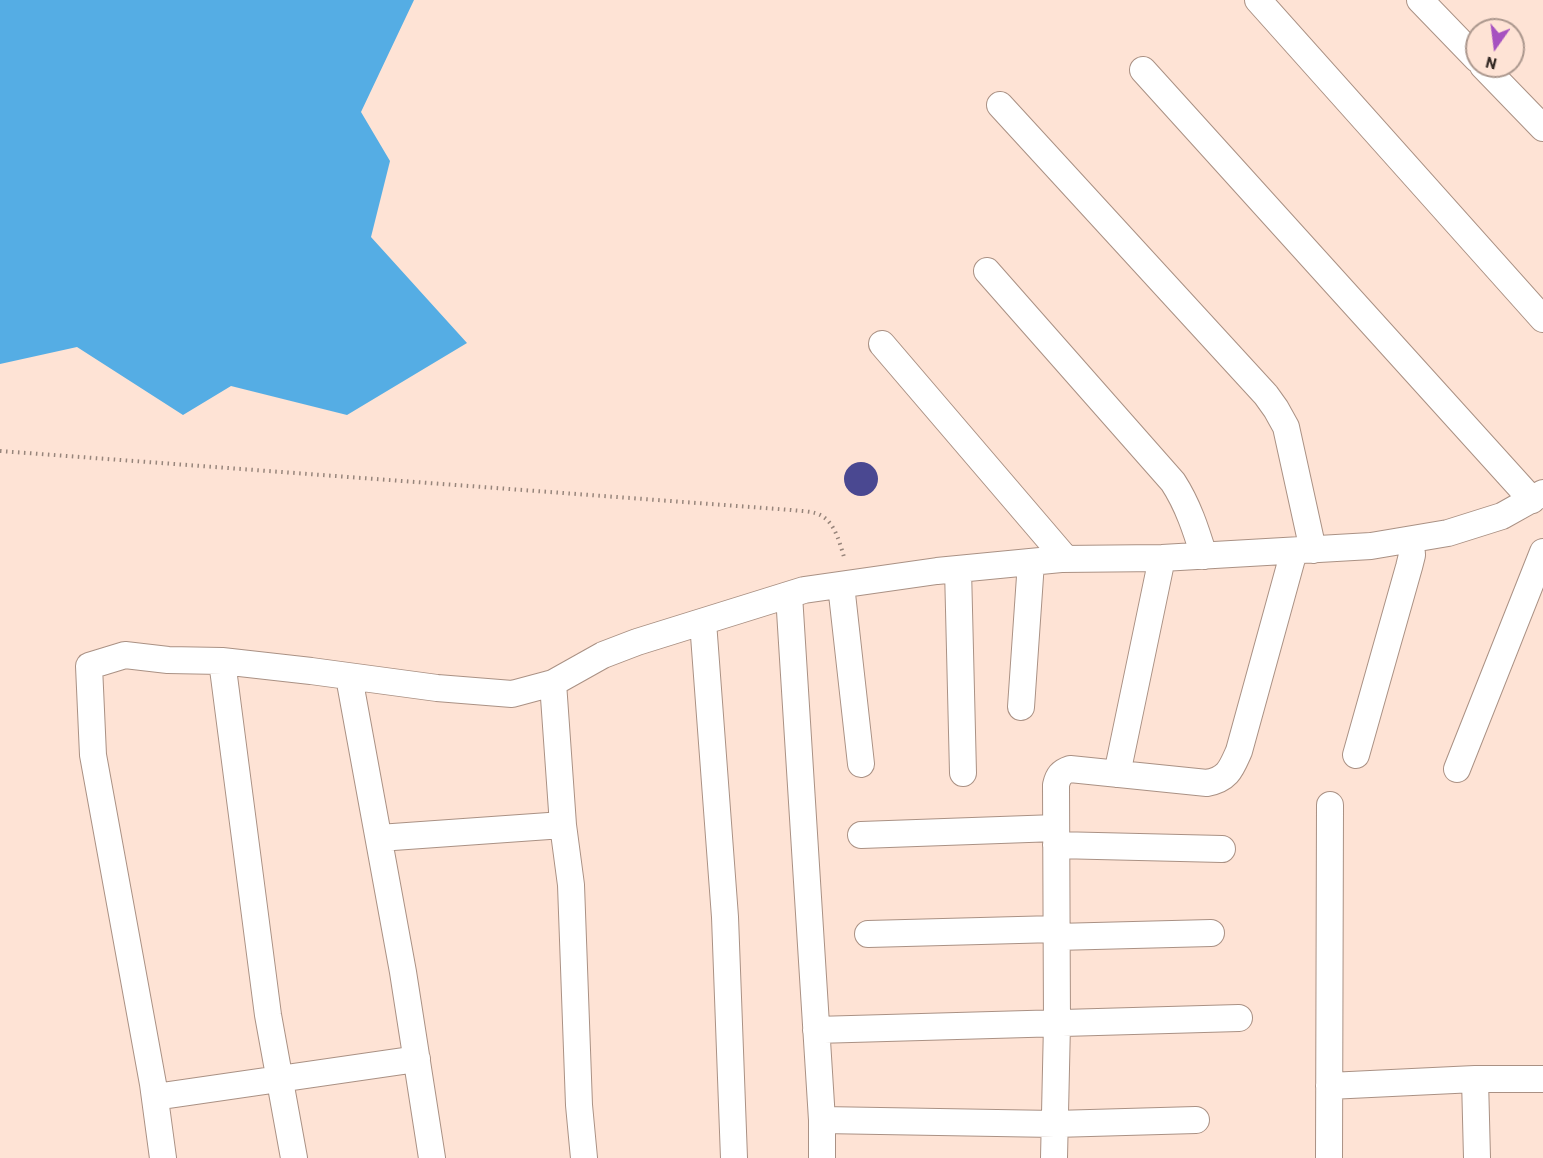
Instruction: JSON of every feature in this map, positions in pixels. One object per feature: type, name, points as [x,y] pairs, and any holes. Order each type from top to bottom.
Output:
[{"type":"street","points":[[1258,0],[1543,319]]},
{"type":"street","points":[[1420,0],[1465,47]]},
{"type":"street","points":[[163,1158],[155,1097],[93,755],[89,666],[125,655],[168,660],[222,661],[437,688],[512,694],[553,683],[603,655],[804,590],[958,569],[1066,559],[1162,558],[1371,546],[1448,533],[1502,516],[1537,497],[1143,70]]},
{"type":"street","points":[[1495,78],[1543,128]]},
{"type":"street","points":[[1000,105],[1266,395],[1276,409],[1286,427],[1304,550],[1239,751],[1230,770],[1219,781],[1207,783],[1070,769],[1062,771],[1058,777],[1056,785],[1057,1024],[1054,1158]]},
{"type":"street","points":[[987,271],[1173,482],[1190,512],[1204,556]]},
{"type":"street","points":[[882,344],[1066,559]]},
{"type":"street","points":[[1356,755],[1409,567],[1412,555],[1411,540]]},
{"type":"street","points":[[1457,769],[1543,552]]},
{"type":"street","points":[[1117,774],[1162,558]]},
{"type":"street","points":[[1021,707],[1031,562]]},
{"type":"street","points":[[958,569],[963,773]]},
{"type":"street","points":[[848,584],[861,764]]},
{"type":"street","points":[[789,595],[822,1120],[822,1158]]},
{"type":"street","points":[[703,621],[725,917],[734,1158]]},
{"type":"street","points":[[222,661],[268,1016],[294,1158]]},
{"type":"street","points":[[349,677],[404,972],[432,1158]]},
{"type":"street","points":[[553,683],[563,825],[571,885],[579,1105],[584,1158]]},
{"type":"street","points":[[1329,1158],[1330,805]]},
{"type":"street","points":[[379,838],[563,825]]},
{"type":"street","points":[[861,835],[1056,836],[1222,849]]},
{"type":"street","points":[[868,934],[1211,933]]},
{"type":"street","points":[[816,1030],[1239,1018]]},
{"type":"street","points":[[155,1097],[417,1059]]},
{"type":"street","points":[[1329,1086],[1475,1079],[1543,1079]]},
{"type":"street","points":[[1475,1079],[1477,1158]]},
{"type":"street","points":[[822,1120],[1055,1124],[1196,1120]]},
{"type":"path","points":[[0,451],[791,510],[818,514],[834,528],[848,584]]},
{"type":"water","points":[[0,0],[414,0],[361,112],[390,161],[371,237],[467,343],[347,415],[231,386],[183,415],[77,347],[0,364]]},
{"type":"building","points":[[861,462],[873,467],[878,479],[873,491],[861,496],[849,491],[844,479],[849,467]]}]
